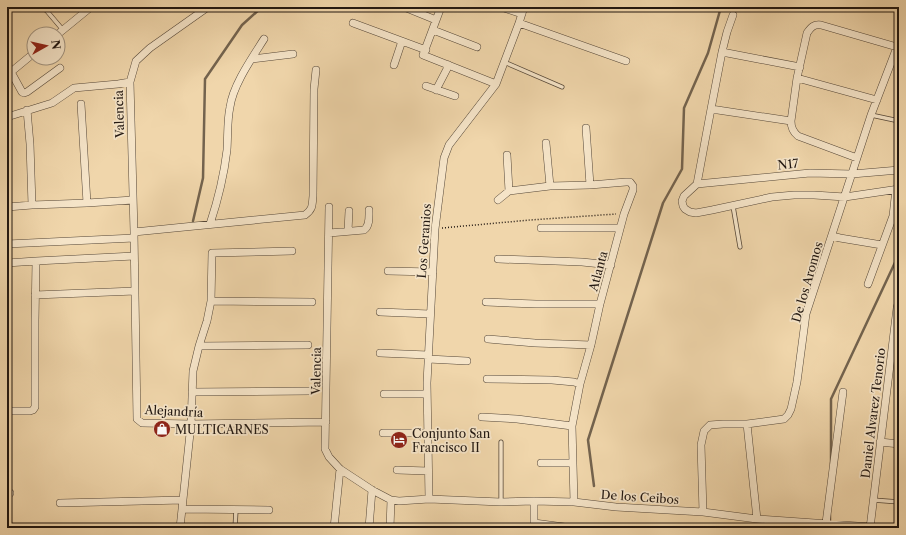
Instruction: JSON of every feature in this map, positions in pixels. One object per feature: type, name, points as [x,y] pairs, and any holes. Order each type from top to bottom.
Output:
[{"type":"street","points":[[66,27],[91,7]]},
{"type":"street","name":"Valencia","points":[[134,256],[130,82],[136,61],[150,48],[208,7]]},
{"type":"street","points":[[404,7],[436,20]]},
{"type":"street","points":[[424,52],[441,7]]},
{"type":"street","points":[[501,7],[523,11]]},
{"type":"street","name":"Los Geranios","points":[[429,499],[427,394],[428,357],[435,229],[444,158],[449,145],[496,84],[520,23],[523,11]]},
{"type":"street","points":[[733,15],[726,32],[697,184],[684,196],[682,201],[683,206],[688,211],[693,213],[772,197],[794,195],[845,197],[897,189],[893,216],[868,284]]},
{"type":"street","points":[[353,23],[402,41],[449,65],[496,84]]},
{"type":"street","points":[[520,23],[626,61]]},
{"type":"street","points":[[857,158],[798,136],[791,128],[797,78],[807,33],[810,27],[816,24],[822,24],[898,44]]},
{"type":"street","points":[[432,30],[477,47]]},
{"type":"street","points":[[210,224],[224,174],[230,106],[237,83],[264,39]]},
{"type":"street","points":[[394,65],[402,41]]},
{"type":"street","name":"De los Aromos","points":[[703,512],[701,445],[704,431],[710,425],[747,424],[784,418],[788,415],[791,409],[797,382],[806,314],[871,115],[898,44]]},
{"type":"street","points":[[722,52],[800,67]]},
{"type":"street","points":[[252,59],[293,54]]},
{"type":"street","points":[[26,58],[9,69],[24,93],[60,68]]},
{"type":"street","points":[[436,90],[449,65]]},
{"type":"street","points":[[7,244],[134,235],[210,224],[305,215],[310,211],[313,196],[314,90],[316,70]]},
{"type":"street","points":[[797,78],[877,100]]},
{"type":"street","points":[[7,117],[52,103],[74,88],[130,82]]},
{"type":"street","points":[[426,86],[454,96]]},
{"type":"street","points":[[81,104],[87,203]]},
{"type":"street","points":[[711,109],[791,121]]},
{"type":"street","points":[[27,110],[30,144],[32,205]]},
{"type":"street","points":[[586,128],[590,185]]},
{"type":"street","points":[[546,143],[550,186]]},
{"type":"street","points":[[498,200],[509,191],[506,155]]},
{"type":"street","name":"N17","points":[[697,184],[810,173],[852,174],[899,170]]},
{"type":"street","name":"Atlanta","points":[[509,191],[550,186],[626,182],[632,184],[633,190],[624,214],[600,304],[591,345],[580,384],[572,426],[574,502]]},
{"type":"street","points":[[7,207],[133,200]]},
{"type":"street","name":"Valencia","points":[[329,207],[325,448],[329,457],[340,469],[372,490],[391,500]]},
{"type":"street","points":[[348,231],[349,210]]},
{"type":"street","points":[[328,233],[364,230],[368,226],[369,210]]},
{"type":"street","points":[[541,228],[620,228]]},
{"type":"street","points":[[832,236],[882,245]]},
{"type":"street","points":[[180,528],[191,424],[192,371],[207,321],[211,301],[212,253],[292,251]]},
{"type":"street","points":[[7,263],[134,256]]},
{"type":"street","name":"Alejandría","points":[[134,256],[138,419],[142,423],[191,424],[326,422]]},
{"type":"street","points":[[498,259],[582,262],[611,265]]},
{"type":"street","points":[[7,411],[30,411],[36,407],[36,261]]},
{"type":"street","points":[[388,271],[432,272]]},
{"type":"street","points":[[35,295],[135,291]]},
{"type":"street","name":"Daniel Alvarez Tenorio","points":[[870,527],[899,300]]},
{"type":"street","points":[[211,301],[312,302]]},
{"type":"street","points":[[486,302],[600,304]]},
{"type":"street","points":[[380,312],[430,314]]},
{"type":"street","points":[[488,339],[535,343],[591,345]]},
{"type":"street","points":[[199,346],[308,345]]},
{"type":"street","points":[[380,353],[467,361]]},
{"type":"street","points":[[487,379],[552,380],[580,384]]},
{"type":"street","points":[[192,392],[310,391]]},
{"type":"street","points":[[826,523],[843,392]]},
{"type":"street","points":[[384,394],[427,394]]},
{"type":"street","points":[[482,417],[522,419],[572,426]]},
{"type":"street","points":[[747,424],[757,518]]},
{"type":"street","points":[[383,433],[428,433]]},
{"type":"street","points":[[880,442],[899,444]]},
{"type":"street","points":[[541,463],[573,463]]},
{"type":"street","points":[[334,528],[340,469]]},
{"type":"street","points":[[398,470],[428,471]]},
{"type":"street","points":[[369,528],[372,490]]},
{"type":"street","name":"De los Ceibos","points":[[391,500],[399,501],[429,499],[501,502],[574,502],[616,507],[703,512],[757,518],[886,528]]},
{"type":"street","points":[[60,503],[183,500]]},
{"type":"street","points":[[390,528],[391,500]]},
{"type":"street","points":[[534,501],[534,526],[572,528]]},
{"type":"street","points":[[182,509],[269,510]]},
{"type":"lane","points":[[36,7],[46,10],[56,26]]},
{"type":"lane","points":[[504,62],[562,87]]},
{"type":"lane","points":[[871,115],[899,121]]},
{"type":"lane","points":[[733,206],[740,247]]},
{"type":"lane","points":[[501,442],[501,502]]},
{"type":"lane","points":[[873,500],[899,502]]},
{"type":"lane","points":[[235,528],[236,510]]},
{"type":"path","points":[[435,229],[530,220],[624,214]]},
{"type":"waterway","points":[[193,221],[203,178],[205,79],[242,25],[262,7]]},
{"type":"waterway","points":[[594,486],[588,440],[663,203],[682,169],[684,108],[708,53],[721,7]]},
{"type":"waterway","points":[[831,464],[831,399],[899,254]]},
{"type":"waterway","points":[[830,515],[830,528]]},
{"type":"place","name":"MULTICARNES","points":[[162,429]]},
{"type":"place","name":"Conjunto San Francisco II","points":[[399,440]]}]
